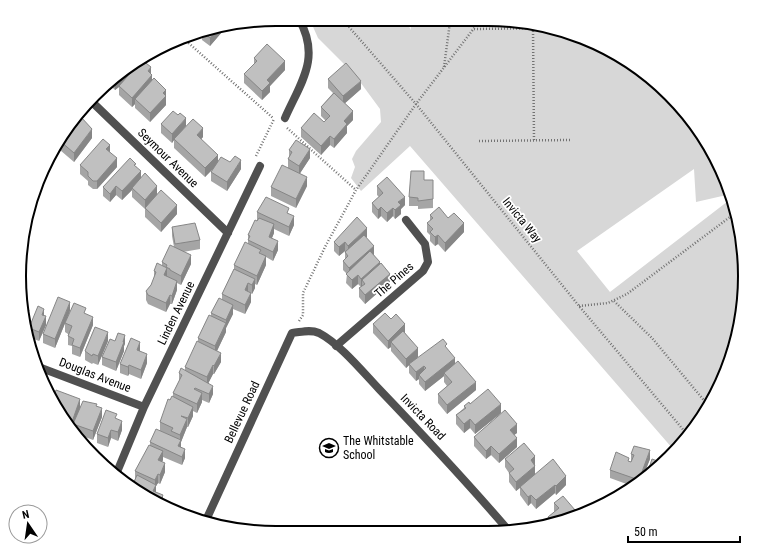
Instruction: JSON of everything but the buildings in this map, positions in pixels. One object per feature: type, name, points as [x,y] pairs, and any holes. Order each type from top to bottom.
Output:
[{"type":"street","points":[[282,120],[307,70],[309,62],[308,40],[302,26]]},
{"type":"street","name":"Seymour Avenue","points":[[94,104],[228,233]]},
{"type":"street","name":"Linden Avenue","points":[[118,469],[144,406],[260,166]]},
{"type":"street","name":"The Pines","points":[[336,346],[423,271],[428,262],[425,244],[406,220]]},
{"type":"street","name":"Invicta Road","points":[[292,333],[311,330],[320,334],[336,346],[465,479],[504,525]]},
{"type":"street","name":"Bellevue Road","points":[[208,516],[292,333]]},
{"type":"street","name":"Douglas Avenue","points":[[44,369],[144,406]]},
{"type":"path","name":"Invicta Way","points":[[348,26],[416,104],[579,306],[684,430]]},
{"type":"path","points":[[444,67],[449,26]]},
{"type":"path","points":[[292,333],[303,315],[303,294],[325,247],[356,190],[416,104],[476,26]]},
{"type":"path","points":[[473,29],[522,28]]},
{"type":"path","points":[[533,30],[534,140]]},
{"type":"path","points":[[188,42],[274,119],[282,120]]},
{"type":"path","points":[[260,166],[254,162],[274,119]]},
{"type":"path","points":[[286,128],[356,190]]},
{"type":"path","points":[[479,141],[570,140]]},
{"type":"path","points":[[579,306],[598,305],[614,301],[730,217]]},
{"type":"path","points":[[614,301],[652,338],[705,401]]},
{"type":"shaded area","points":[[313,26],[409,26],[411,30],[410,26],[488,26],[521,28],[537,31],[568,39],[613,59],[653,88],[676,111],[705,151],[725,195],[696,202],[694,169],[577,251],[610,292],[727,202],[736,243],[738,276],[736,309],[733,325],[725,356],[705,401],[671,447],[410,146],[361,191],[351,178],[355,167],[352,159],[356,151],[381,122],[380,109],[355,75],[318,38]]},
{"type":"place","name":"The Whitstable School","points":[[329,448]]}]
